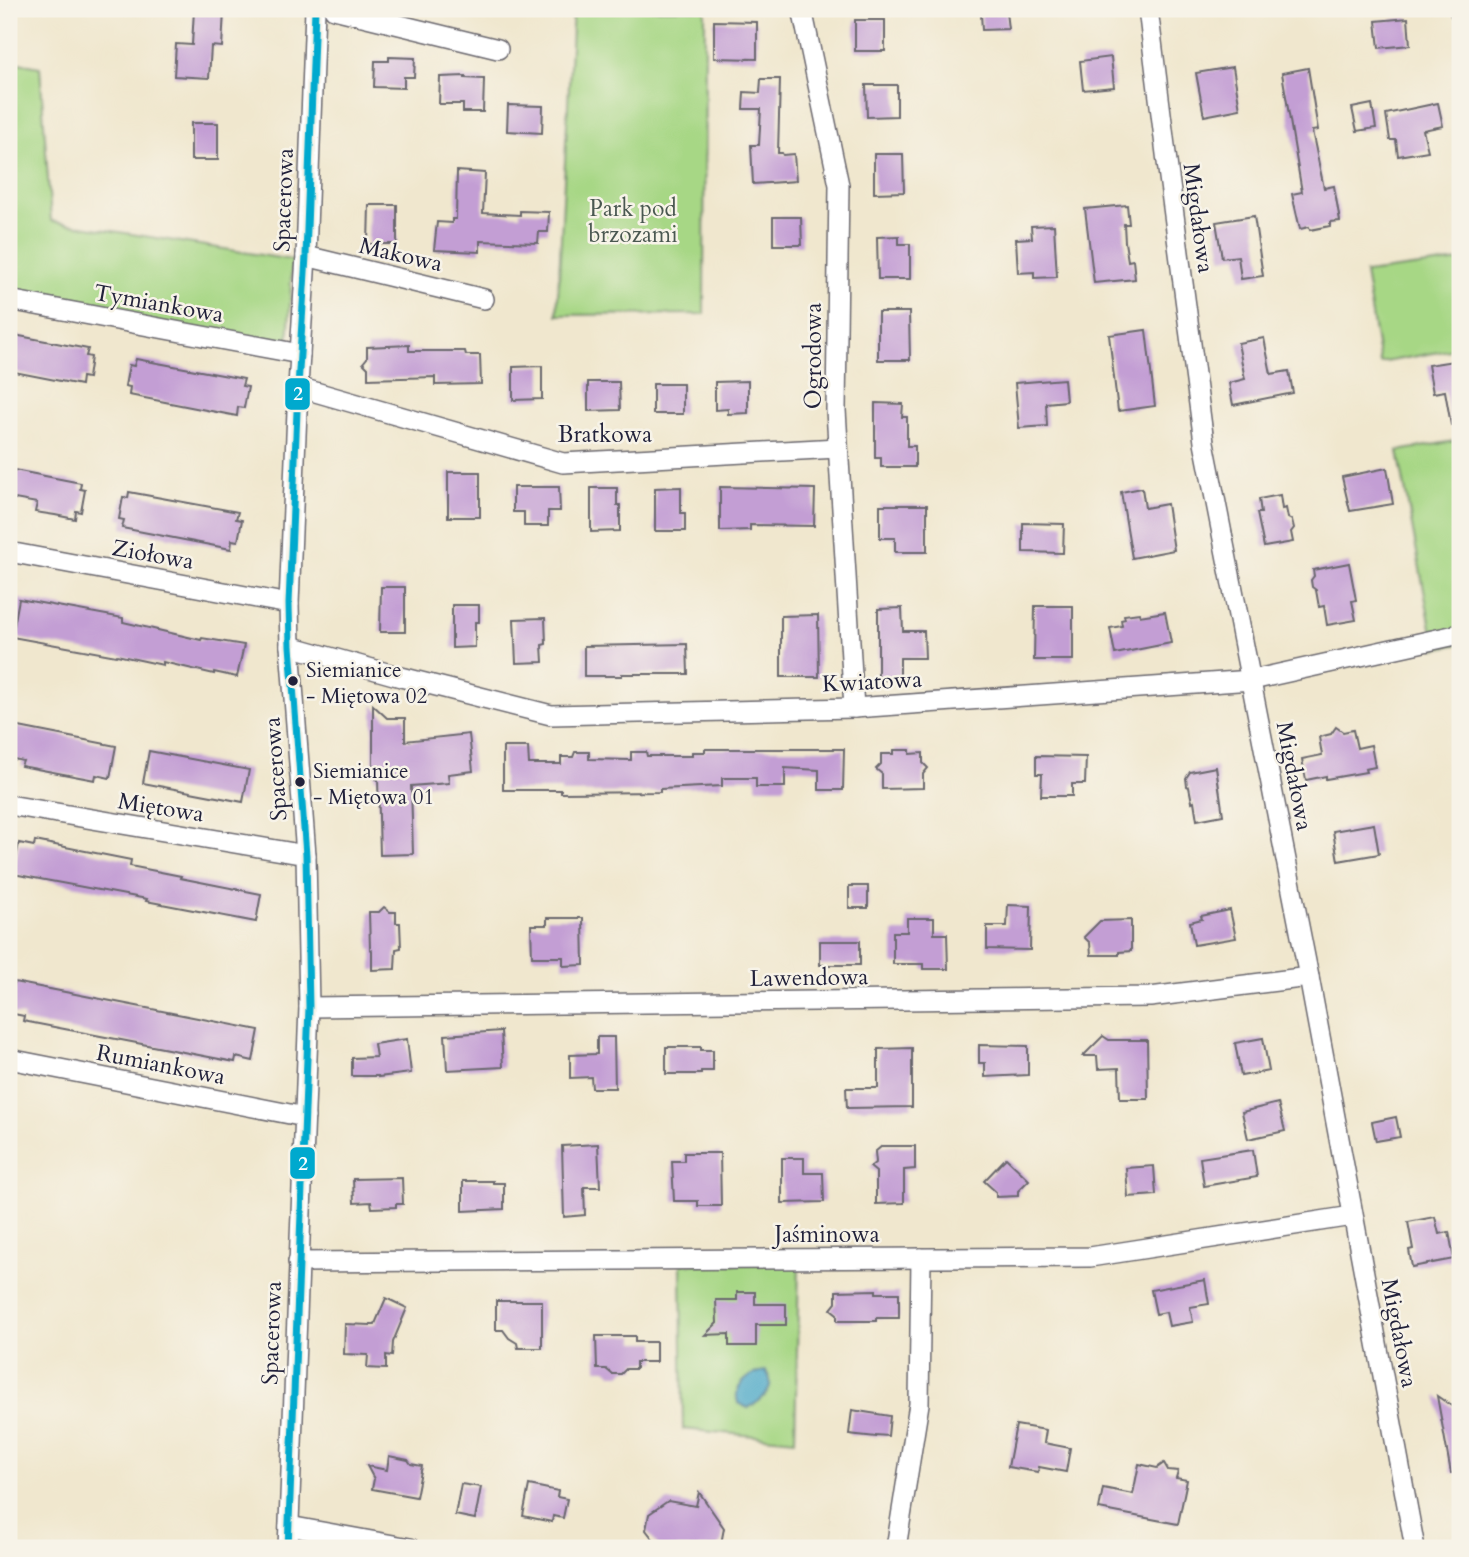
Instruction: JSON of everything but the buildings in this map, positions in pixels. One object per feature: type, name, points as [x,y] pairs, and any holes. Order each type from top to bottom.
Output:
[{"type":"street","name":"Spacerowa","points":[[288,1548],[309,1007],[306,855],[289,604],[315,9]]},
{"type":"street","points":[[334,9],[498,49]]},
{"type":"street","name":"Ogrodowa","points":[[802,9],[839,185],[836,410],[854,708]]},
{"type":"street","name":"Migdałowa","points":[[1148,9],[1204,442],[1252,680],[1415,1548]]},
{"type":"street","name":"Makowa","points":[[306,257],[484,299]]},
{"type":"street","name":"Tymiankowa","points":[[9,300],[300,354]]},
{"type":"street","name":"Bratkowa","points":[[298,387],[563,463],[838,448]]},
{"type":"street","name":"Ziołowa","points":[[9,552],[289,604]]},
{"type":"street","name":"Kwiatowa","points":[[290,646],[551,715],[854,708],[1252,680],[1460,634]]},
{"type":"street","name":"Miętowa","points":[[9,806],[306,855]]},
{"type":"street","name":"Lawendowa","points":[[309,1007],[1150,997],[1308,977]]},
{"type":"street","name":"Rumiankowa","points":[[9,1059],[305,1117]]},
{"type":"street","name":"Jaśminowa","points":[[298,1262],[1090,1257],[1352,1216]]},
{"type":"street","points":[[896,1548],[919,1405],[921,1258]]},
{"type":"street","points":[[289,1526],[410,1548]]},
{"type":"green space","name":"Park pod brzozami","points":[[573,9],[705,9],[704,314],[557,315]]},
{"type":"green space","points":[[9,61],[40,67],[51,221],[292,260],[288,350],[9,300]]},
{"type":"green space","points":[[1460,261],[1460,348],[1380,363],[1365,273]]},
{"type":"green space","points":[[1460,440],[1460,644],[1435,649],[1398,451]]},
{"type":"green space","points":[[681,1264],[799,1264],[795,1440],[683,1429]]},
{"type":"water","points":[[766,1371],[770,1383],[767,1393],[748,1408],[738,1403],[738,1391],[744,1381],[754,1374]]},
{"type":"transit line","name":"2","points":[[288,1548],[309,1007],[306,855],[289,604],[315,9]]},
{"type":"place","name":"Siemianice - Miętowa 02","points":[[293,681]]},
{"type":"place","name":"Siemianice - Miętowa 01","points":[[300,782]]}]
